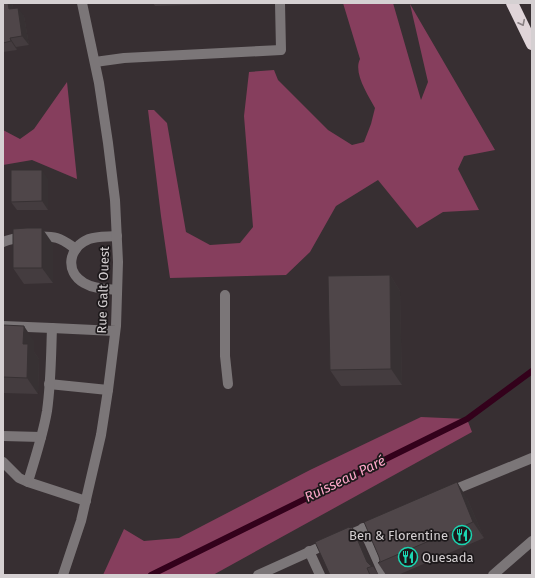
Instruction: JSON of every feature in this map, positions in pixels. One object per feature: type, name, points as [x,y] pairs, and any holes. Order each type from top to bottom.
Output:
[{"type":"highway","points":[[512,3],[532,44]]},
{"type":"street","name":"Rue Galt Ouest","points":[[64,575],[81,521],[101,435],[115,331],[118,262],[115,200],[100,83],[82,3]]},
{"type":"street","points":[[95,62],[124,58],[281,50],[280,3]]},
{"type":"street","points":[[117,236],[103,237],[84,242],[72,255],[71,264],[73,272],[79,279],[92,286],[117,290]]},
{"type":"street","points":[[3,242],[19,238],[57,238],[76,249]]},
{"type":"street","points":[[225,294],[225,356],[228,384]]},
{"type":"street","points":[[3,326],[115,331]]},
{"type":"street","points":[[28,482],[41,437],[46,412],[52,328]]},
{"type":"street","points":[[49,384],[108,390]]},
{"type":"street","points":[[3,436],[41,437]]},
{"type":"street","points":[[437,498],[532,458]]},
{"type":"street","points":[[3,462],[19,478],[86,501]]},
{"type":"street","points":[[258,575],[276,571],[310,551],[385,519]]},
{"type":"street","points":[[363,528],[384,575]]},
{"type":"street","points":[[493,575],[532,542]]},
{"type":"street","points":[[310,551],[320,575]]},
{"type":"shaded area","points":[[343,3],[393,3],[421,100],[428,82],[410,4],[495,150],[464,156],[458,169],[479,210],[443,212],[417,228],[378,180],[336,206],[310,252],[286,275],[170,278],[148,110],[154,110],[167,123],[186,232],[210,245],[240,243],[253,227],[244,116],[249,72],[274,70],[278,80],[328,130],[352,145],[364,142],[375,108],[362,84],[358,71],[360,59]]},
{"type":"shaded area","points":[[67,82],[77,179],[32,160],[3,165],[3,130],[20,139],[34,129]]},
{"type":"shaded area","points":[[421,417],[467,419],[472,432],[213,575],[103,575],[124,529],[144,541],[179,538],[310,470]]},
{"type":"building","points":[[3,3],[8,3],[9,9],[18,8],[22,36],[10,38],[11,41],[3,43]]},
{"type":"building","points":[[11,170],[42,170],[42,201],[11,202]]},
{"type":"building","points":[[42,228],[42,268],[13,268],[13,229]]},
{"type":"building","points":[[390,275],[391,369],[330,370],[328,276]]},
{"type":"building","points":[[3,325],[24,326],[23,344],[28,344],[27,378],[3,377]]},
{"type":"building","points":[[457,482],[473,522],[378,563],[380,561],[379,557],[364,522]]},
{"type":"building","points":[[352,527],[367,562],[373,566],[367,568],[370,575],[330,575],[315,542]]},
{"type":"waterway","name":"Ruisseau Paré","points":[[151,575],[467,419],[532,371]]},
{"type":"place","name":"Ben & Florentine","points":[[462,535]]},
{"type":"place","name":"Quesada","points":[[408,557]]}]
